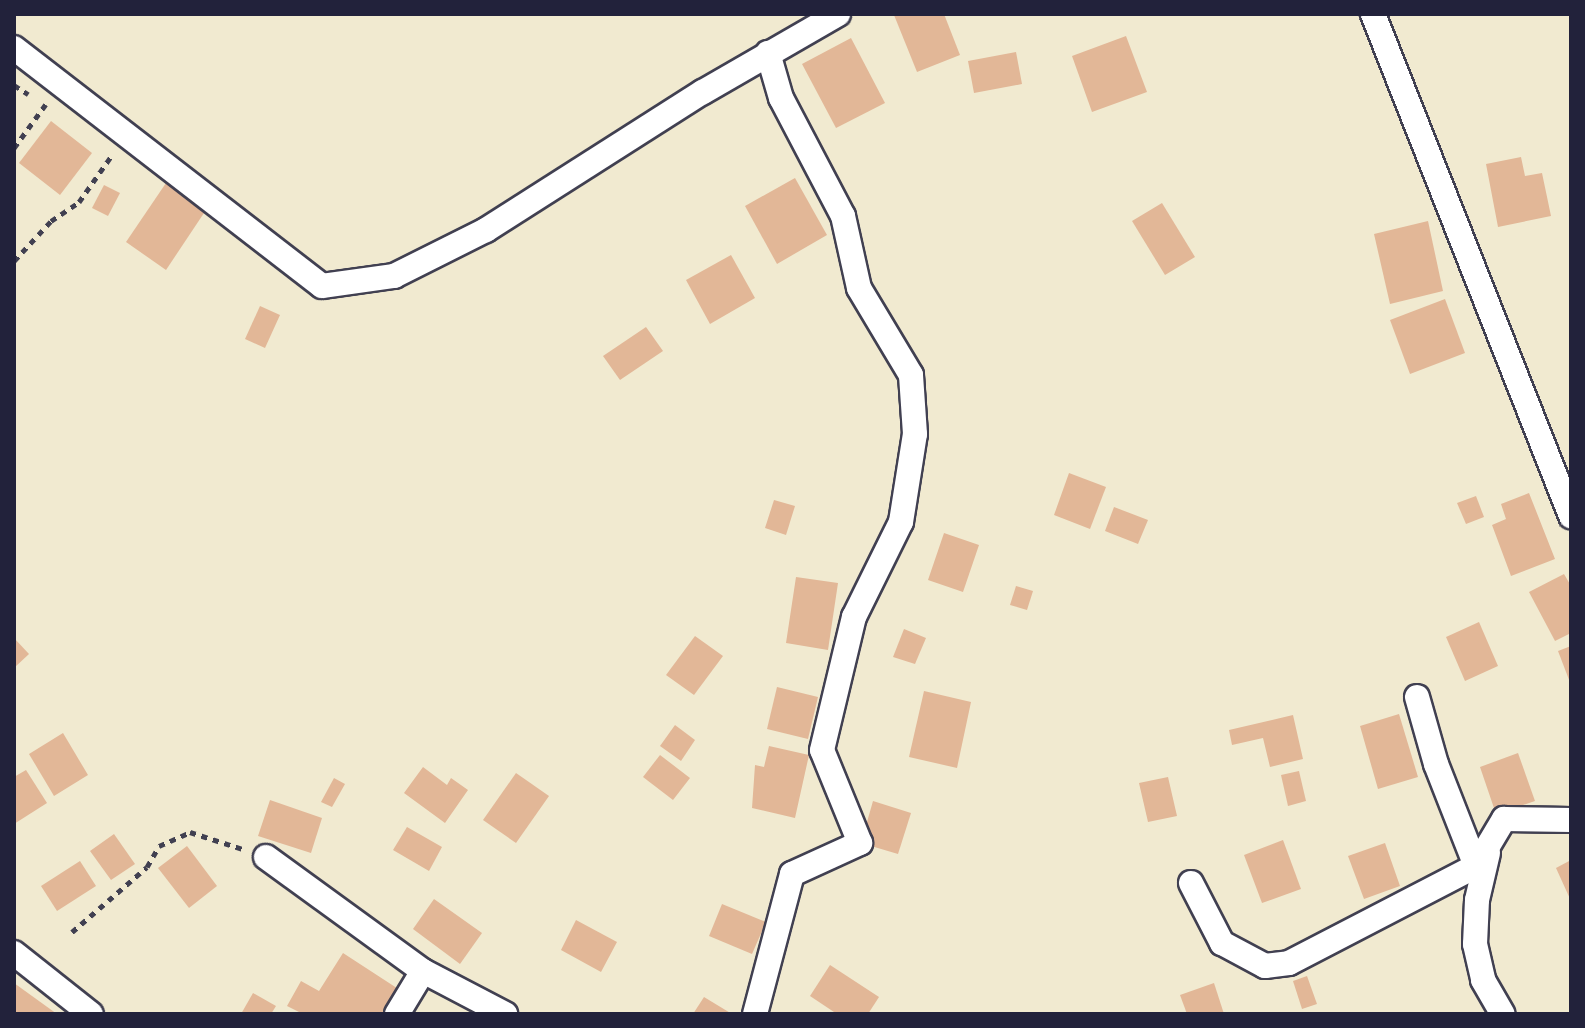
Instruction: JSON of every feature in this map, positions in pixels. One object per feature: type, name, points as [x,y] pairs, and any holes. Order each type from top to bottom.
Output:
[{"type":"street","points":[[14,48],[322,286],[394,276],[486,230],[768,53],[838,14]]},
{"type":"street","points":[[1373,14],[1571,516]]},
{"type":"street","points":[[755,1014],[792,874],[860,843],[822,750],[854,617],[901,522],[915,425],[908,367],[859,288],[843,216],[781,98],[768,53]]},
{"type":"street","points":[[1417,697],[1436,764],[1476,866]]},
{"type":"street","points":[[1191,883],[1222,943],[1265,966],[1312,954],[1476,866],[1504,819]]},
{"type":"street","points":[[1504,819],[1571,820]]},
{"type":"street","points":[[1503,1014],[1483,980],[1475,944],[1485,860],[1504,819]]},
{"type":"street","points":[[266,857],[423,971],[505,1014]]},
{"type":"street","points":[[14,953],[91,1014]]},
{"type":"street","points":[[397,1014],[423,971]]},
{"type":"path","points":[[14,148],[44,103],[57,109]]},
{"type":"path","points":[[14,261],[51,221],[79,202],[116,149]]},
{"type":"path","points":[[72,932],[147,867],[159,846],[190,832],[266,857]]},
{"type":"building","points":[[944,14],[960,55],[917,72],[894,15]]},
{"type":"building","points":[[1126,36],[1147,92],[1092,112],[1072,56]]},
{"type":"building","points":[[851,38],[885,103],[836,128],[802,64]]},
{"type":"building","points":[[1016,52],[1022,84],[974,93],[968,61]]},
{"type":"building","points":[[51,121],[92,153],[60,195],[19,163]]},
{"type":"building","points":[[1521,157],[1525,176],[1542,173],[1551,216],[1498,227],[1486,164]]},
{"type":"building","points":[[795,178],[827,235],[777,264],[745,206]]},
{"type":"building","points":[[166,183],[206,210],[166,270],[126,242]]},
{"type":"building","points":[[104,185],[120,193],[108,216],[92,208]]},
{"type":"building","points":[[1162,203],[1195,257],[1165,275],[1132,221]]},
{"type":"building","points":[[1428,221],[1443,291],[1390,304],[1374,234]]},
{"type":"building","points":[[731,255],[755,298],[710,324],[686,280]]},
{"type":"building","points":[[1445,299],[1465,353],[1410,374],[1390,320]]},
{"type":"building","points":[[260,306],[280,315],[265,348],[245,339]]},
{"type":"building","points":[[646,327],[663,351],[620,380],[603,356]]},
{"type":"building","points":[[1069,473],[1106,487],[1090,529],[1054,515]]},
{"type":"building","points":[[1529,493],[1555,559],[1511,576],[1492,525],[1506,519],[1501,504]]},
{"type":"building","points":[[1476,496],[1484,517],[1466,524],[1457,503]]},
{"type":"building","points":[[774,500],[795,506],[786,535],[765,528]]},
{"type":"building","points":[[1114,507],[1148,520],[1138,544],[1105,531]]},
{"type":"building","points":[[944,533],[979,545],[963,592],[928,580]]},
{"type":"building","points":[[1564,574],[1571,586],[1571,633],[1555,641],[1529,592]]},
{"type":"building","points":[[796,577],[838,583],[828,650],[786,643]]},
{"type":"building","points":[[1016,586],[1033,591],[1027,610],[1010,605]]},
{"type":"building","points":[[1479,622],[1498,666],[1465,681],[1446,637]]},
{"type":"building","points":[[904,629],[926,638],[915,664],[893,657]]},
{"type":"building","points":[[695,636],[723,656],[694,695],[666,675]]},
{"type":"building","points":[[14,638],[29,654],[14,668]]},
{"type":"building","points":[[1571,646],[1571,685],[1558,651]]},
{"type":"building","points":[[777,687],[818,697],[808,739],[767,729]]},
{"type":"building","points":[[924,691],[971,702],[957,768],[909,757]]},
{"type":"building","points":[[1399,714],[1418,777],[1378,789],[1360,726]]},
{"type":"building","points":[[1293,715],[1303,759],[1270,767],[1263,738],[1232,745],[1229,730]]},
{"type":"building","points":[[675,725],[695,740],[681,761],[660,746]]},
{"type":"building","points":[[63,733],[88,775],[54,796],[29,754]]},
{"type":"building","points":[[769,746],[809,755],[795,818],[752,808],[755,765],[764,767]]},
{"type":"building","points":[[1518,753],[1535,801],[1496,814],[1480,767]]},
{"type":"building","points":[[660,755],[690,778],[673,800],[643,777]]},
{"type":"building","points":[[423,767],[447,785],[451,778],[468,790],[445,823],[404,793]]},
{"type":"building","points":[[26,770],[47,803],[14,824],[14,777]]},
{"type":"building","points":[[1299,771],[1306,801],[1288,806],[1281,775]]},
{"type":"building","points":[[516,773],[549,796],[516,843],[483,820]]},
{"type":"building","points":[[1168,777],[1177,816],[1148,822],[1139,783]]},
{"type":"building","points":[[334,778],[345,784],[332,807],[321,802]]},
{"type":"building","points":[[270,800],[322,818],[311,853],[258,836]]},
{"type":"building","points":[[873,801],[911,813],[898,854],[861,843]]},
{"type":"building","points":[[407,827],[442,847],[429,871],[393,850]]},
{"type":"building","points":[[114,834],[135,864],[111,880],[90,851]]},
{"type":"building","points":[[1283,840],[1301,889],[1262,903],[1244,855]]},
{"type":"building","points":[[1385,843],[1400,886],[1364,899],[1348,856]]},
{"type":"building","points":[[187,846],[217,886],[189,908],[158,868]]},
{"type":"building","points":[[1571,860],[1571,901],[1556,868]]},
{"type":"building","points":[[80,861],[96,886],[57,911],[41,886]]},
{"type":"building","points":[[434,899],[482,933],[460,964],[413,929]]},
{"type":"building","points":[[722,904],[766,922],[752,954],[709,936]]},
{"type":"building","points":[[576,920],[617,942],[601,972],[561,950]]},
{"type":"building","points":[[343,953],[406,994],[394,1014],[303,1014],[287,1006],[301,981],[319,991]]},
{"type":"building","points":[[830,965],[879,997],[868,1014],[837,1014],[810,996]]},
{"type":"building","points":[[1307,976],[1317,1004],[1302,1009],[1293,981]]},
{"type":"building","points":[[14,983],[57,1014],[14,1014]]},
{"type":"building","points":[[1214,983],[1224,1014],[1187,1014],[1180,995]]},
{"type":"building","points":[[253,993],[276,1006],[271,1014],[241,1014]]},
{"type":"building","points":[[704,997],[732,1014],[693,1014]]}]
